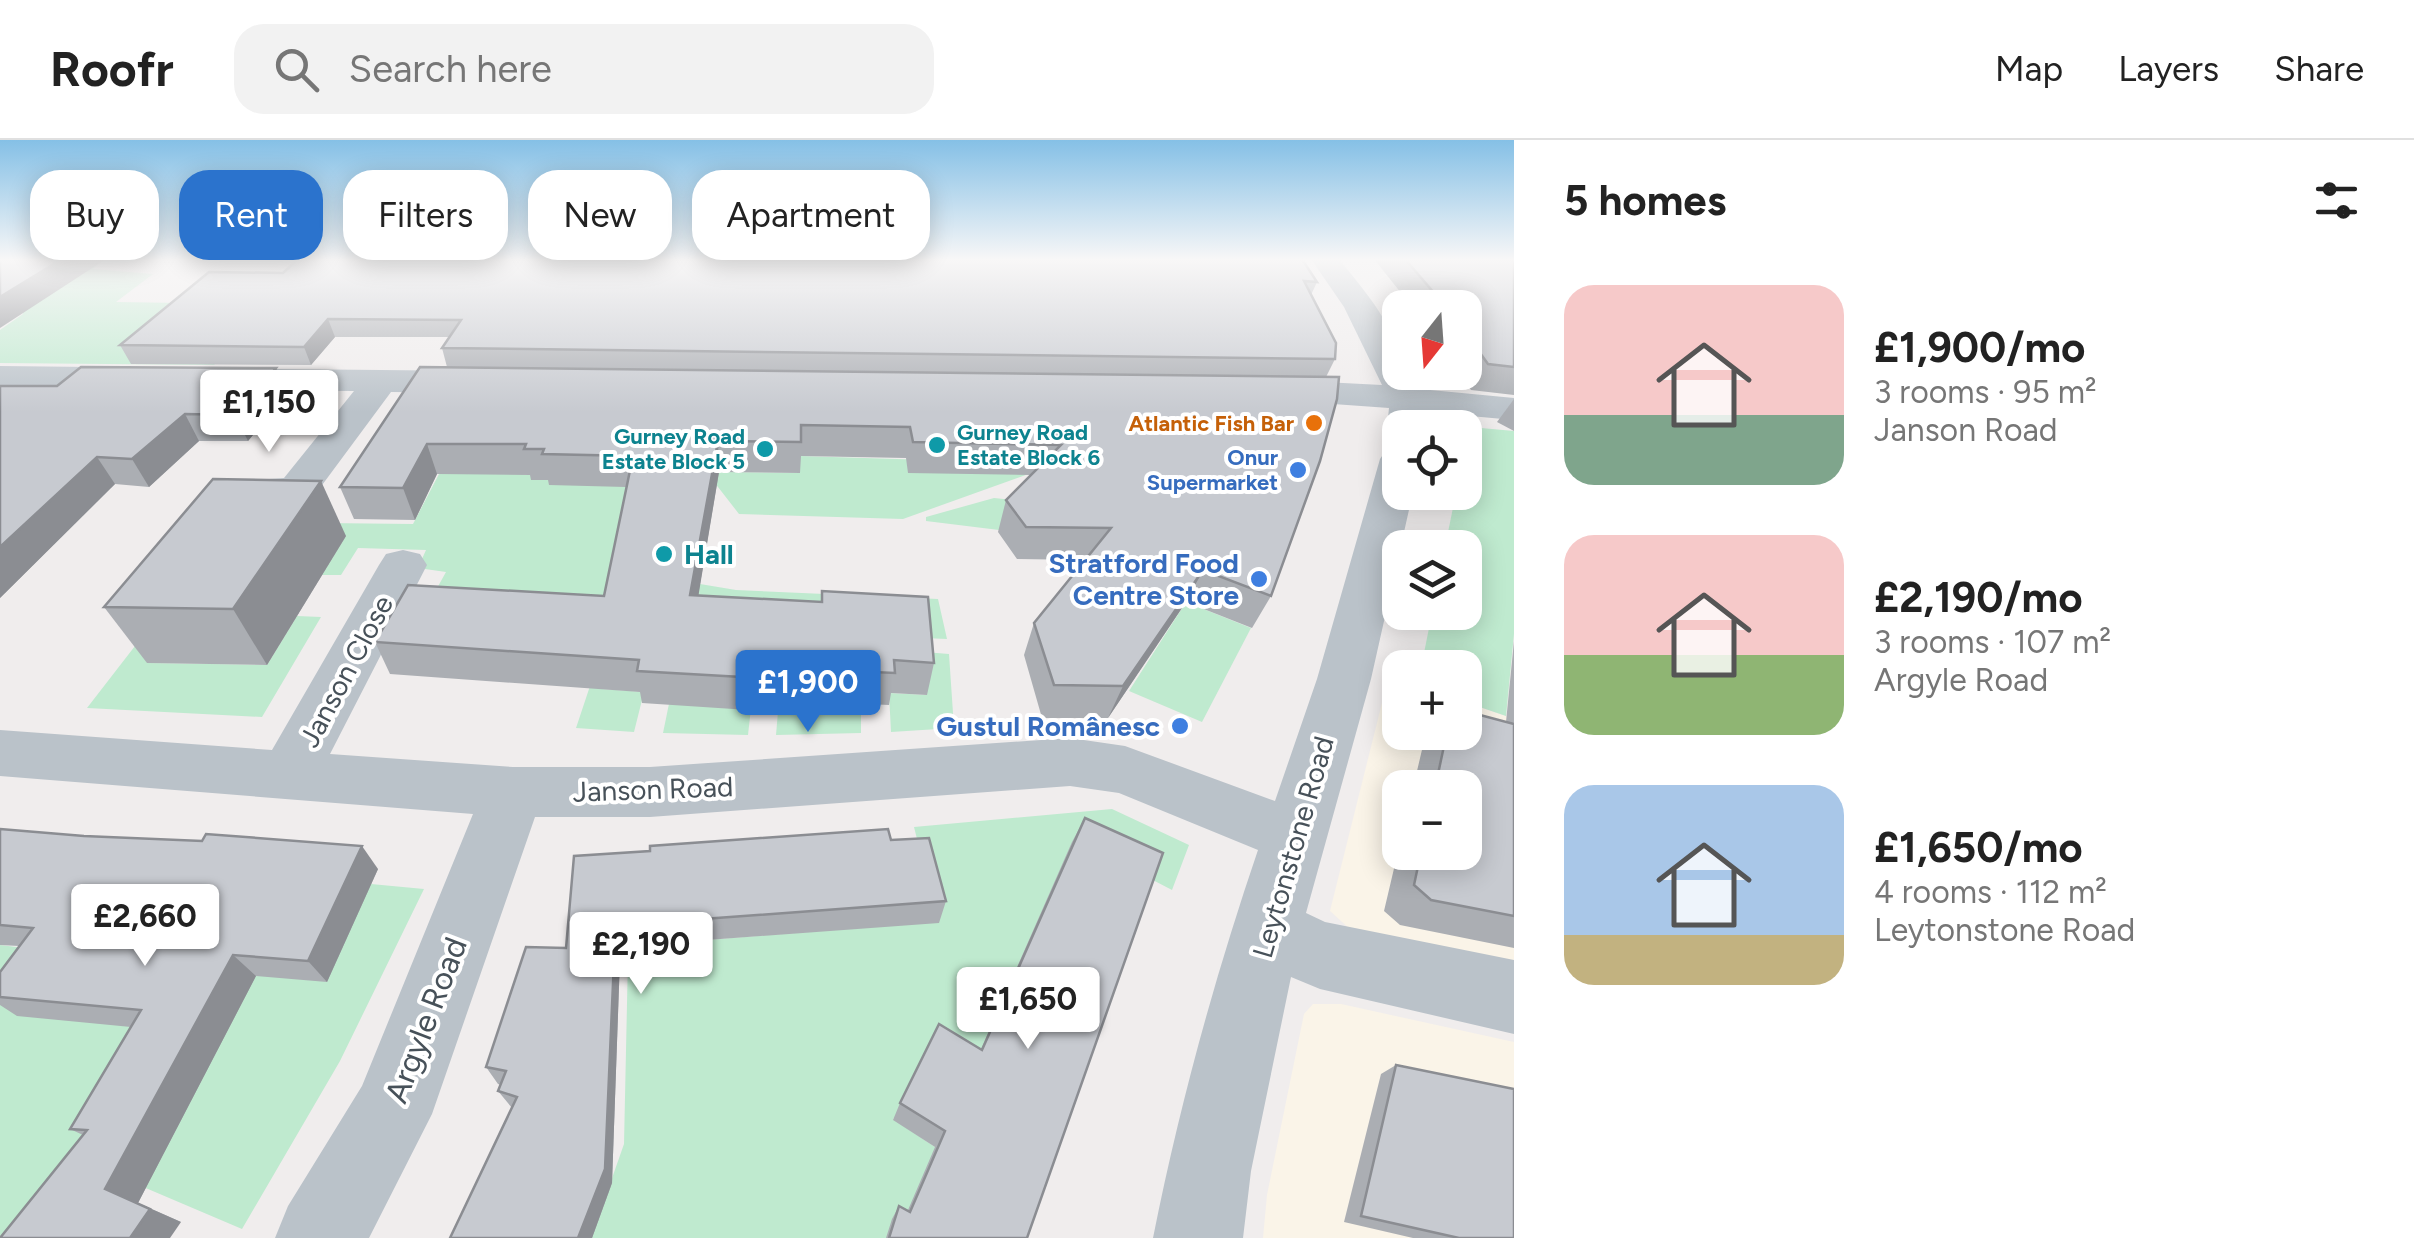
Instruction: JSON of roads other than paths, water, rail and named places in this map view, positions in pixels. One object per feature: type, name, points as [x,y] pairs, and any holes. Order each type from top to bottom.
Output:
[{"type":"street","points":[[1361,310],[1398,410]]},
{"type":"street","points":[[0,377],[508,382]]},
{"type":"street","points":[[242,491],[296,492],[381,381]]},
{"type":"street","points":[[1220,390],[1328,391],[1382,418]]},
{"type":"street","points":[[1482,415],[1514,409]]},
{"type":"street","name":"Leytonstone Road","points":[[1198,1238],[1209,1170],[1266,930],[1344,679],[1385,510]]},
{"type":"street","name":"Janson Close","points":[[288,776],[403,565]]},
{"type":"street","name":"Janson Road","points":[[0,753],[512,792],[650,792],[1070,762],[1125,770],[1294,836]]},
{"type":"street","name":"Argyle Road","points":[[320,1238],[390,1114],[512,792]]},
{"type":"street","points":[[1266,930],[1320,954],[1514,996]]},
{"type":"place","name":"Atlantic Fish Bar","points":[[1314,423]]},
{"type":"place","name":"Gurney Road Estate Block 6","points":[[937,445]]},
{"type":"place","name":"Gurney Road Estate Block 5","points":[[765,449]]},
{"type":"place","name":"Onur Supermarket","points":[[1298,470]]},
{"type":"place","name":"Hall","points":[[664,554]]},
{"type":"place","name":"Stratford Food Centre Store","points":[[1259,579]]},
{"type":"place","name":"Gustul Românesc","points":[[1180,726]]}]
